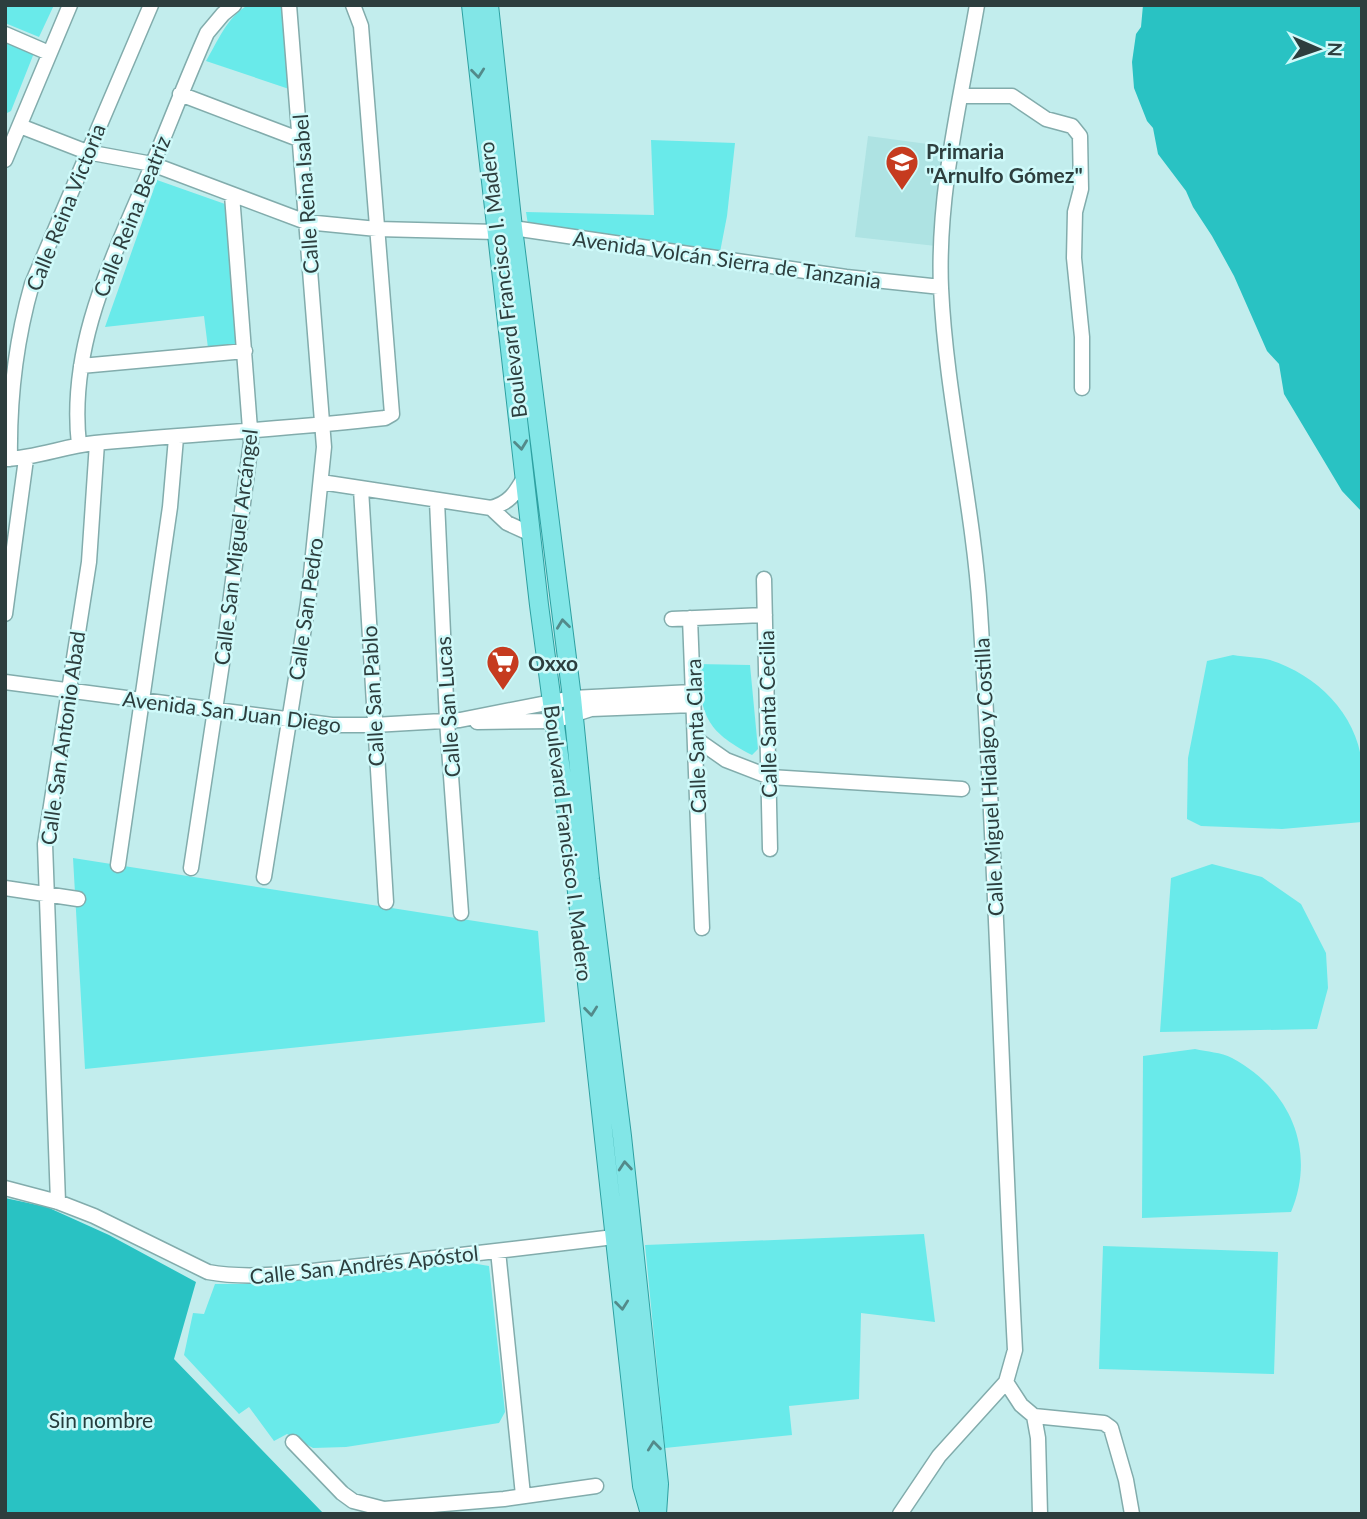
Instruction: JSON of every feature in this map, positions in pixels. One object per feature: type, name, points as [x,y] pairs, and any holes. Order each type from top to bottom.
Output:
[{"type":"main road","name":"Boulevard Francisco I. Madero","points":[[471,5],[573,706],[590,879],[622,1136],[638,1379],[642,1486],[650,1514]]},
{"type":"main road","name":"Boulevard Francisco I. Madero","points":[[489,5],[524,478],[579,910],[614,1237],[659,1484],[657,1514]]},
{"type":"street","points":[[7,153],[70,5]]},
{"type":"street","name":"Calle Reina Victoria","points":[[8,459],[11,402],[32,284],[151,5]]},
{"type":"street","name":"Calle Reina Beatriz","points":[[79,444],[77,408],[81,366],[97,296],[207,33],[234,5]]},
{"type":"street","name":"Calle Reina Isabel","points":[[289,5],[319,382]]},
{"type":"street","points":[[8,459],[26,459],[79,444],[323,425],[390,416],[393,411],[393,398],[361,26],[354,5]]},
{"type":"street","name":"Calle Miguel Hidalgo y Costilla","points":[[900,1514],[939,1456],[1006,1381],[1015,1350],[980,609],[946,339],[942,287],[941,248],[945,199],[977,5]]},
{"type":"street","points":[[5,34],[49,53]]},
{"type":"street","points":[[180,94],[301,140]]},
{"type":"street","points":[[961,96],[1012,96],[1046,119],[1072,126],[1080,136],[1081,189],[1075,212],[1074,258],[1082,337],[1082,388]]},
{"type":"street","name":"Avenida Volcán Sierra de Tanzania","points":[[20,126],[87,152],[152,164],[306,222],[377,229],[505,230],[846,277],[942,287]]},
{"type":"street","name":"Calle San Miguel Arcángel","points":[[191,868],[216,710],[251,430],[232,195]]},
{"type":"street","points":[[81,366],[245,351]]},
{"type":"street","name":"Calle San Pedro","points":[[264,877],[308,603],[321,482],[323,425],[319,382]]},
{"type":"street","points":[[118,865],[170,507],[176,438]]},
{"type":"street","name":"Calle San Antonio Abad","points":[[58,1202],[45,895],[46,834],[89,562],[97,443]]},
{"type":"street","points":[[5,614],[26,459]]},
{"type":"street","points":[[321,482],[491,508],[503,505],[513,496],[524,478]]},
{"type":"street","name":"Calle San Pablo","points":[[361,489],[386,902]]},
{"type":"street","name":"Calle San Lucas","points":[[437,501],[453,720],[461,913]]},
{"type":"street","points":[[491,508],[507,523],[531,534]]},
{"type":"street","name":"Calle Santa Cecilia","points":[[764,579],[770,849]]},
{"type":"street","points":[[672,619],[765,615]]},
{"type":"street","name":"Calle Santa Clara","points":[[690,618],[702,928]]},
{"type":"street","name":"Avenida San Juan Diego","points":[[5,681],[332,725],[453,720],[551,703],[573,706]]},
{"type":"street","points":[[573,706],[591,709],[693,698]]},
{"type":"street","name":"Avenida San Juan Diego","points":[[453,720],[487,723],[554,721],[573,706]]},
{"type":"street","points":[[696,739],[726,760],[769,777],[962,789]]},
{"type":"street","points":[[5,888],[78,899]]},
{"type":"street","name":"Calle San Andrés Apóstol","points":[[5,1188],[58,1202],[94,1216],[208,1272],[226,1275],[289,1272],[614,1237]]},
{"type":"street","points":[[498,1251],[523,1495]]},
{"type":"street","points":[[1006,1381],[1021,1405],[1034,1416],[1104,1423],[1111,1428],[1126,1480],[1132,1514]]},
{"type":"street","points":[[990,1401],[1021,1405]]},
{"type":"street","points":[[1034,1416],[1039,1449],[1040,1514]]},
{"type":"street","points":[[293,1442],[342,1493],[354,1501],[384,1508],[504,1499],[596,1486]]},
{"type":"shaded area","points":[[5,5],[54,5],[39,37],[5,23]]},
{"type":"shaded area","points":[[248,5],[283,5],[292,90],[206,61],[234,16]]},
{"type":"shaded area","points":[[5,40],[34,53],[11,111],[5,114]]},
{"type":"shaded area","name":"Primaria \"Arnulfo Gómez\"","points":[[868,136],[950,147],[936,246],[855,237]]},
{"type":"shaded area","points":[[651,140],[735,143],[720,252],[529,231],[526,212],[654,215]]},
{"type":"shaded area","points":[[157,180],[225,204],[239,344],[208,348],[204,316],[105,327]]},
{"type":"shaded area","points":[[1233,655],[1266,659],[1303,675],[1331,698],[1343,712],[1352,728],[1362,763],[1362,822],[1282,829],[1201,826],[1187,819],[1188,758],[1207,661]]},
{"type":"shaded area","points":[[697,664],[750,665],[758,749],[752,755],[724,737],[708,719],[701,696]]},
{"type":"shaded area","points":[[73,858],[538,931],[545,1022],[85,1069]]},
{"type":"shaded area","points":[[1212,864],[1262,877],[1301,904],[1326,953],[1328,988],[1317,1029],[1160,1032],[1171,878]]},
{"type":"shaded area","points":[[1195,1049],[1232,1058],[1269,1086],[1283,1104],[1293,1123],[1301,1166],[1291,1212],[1142,1218],[1143,1056]]},
{"type":"shaded area","points":[[924,1234],[935,1322],[861,1313],[859,1399],[789,1406],[792,1435],[665,1448],[645,1245]]},
{"type":"shaded area","points":[[1103,1246],[1278,1252],[1274,1374],[1099,1369]]},
{"type":"shaded area","points":[[395,1263],[437,1266],[471,1263],[489,1266],[505,1412],[499,1423],[346,1447],[313,1448],[287,1434],[274,1441],[249,1407],[239,1414],[184,1355],[193,1313],[204,1314],[215,1284],[245,1284]]},
{"type":"green space","points":[[1143,5],[1362,5],[1362,512],[1342,491],[1284,394],[1279,364],[1267,351],[1234,276],[1186,191],[1158,154],[1153,128],[1147,121],[1134,88],[1132,62],[1136,34],[1141,27]]},
{"type":"green space","name":"Sin nombre","points":[[5,1198],[47,1207],[109,1235],[196,1282],[174,1359],[324,1514],[5,1514]]},
{"type":"place","name":"Primaria \"Arnulfo Gómez\"","points":[[902,192]]},
{"type":"place","name":"Oxxo","points":[[503,692]]}]
